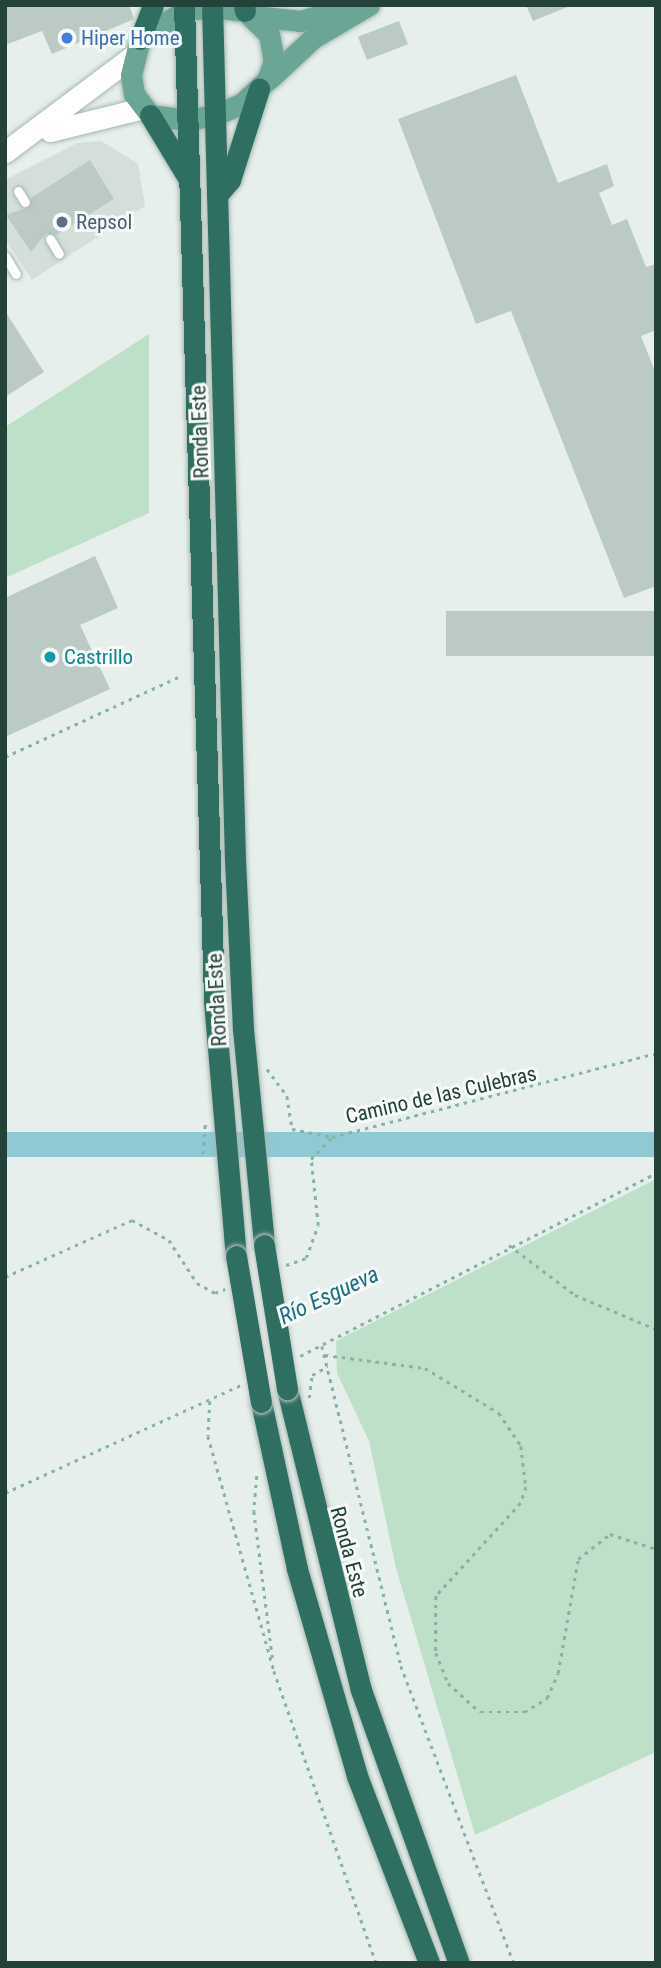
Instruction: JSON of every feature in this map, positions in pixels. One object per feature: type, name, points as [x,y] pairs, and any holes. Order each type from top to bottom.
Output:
[{"type":"highway","points":[[136,48],[153,5]]},
{"type":"highway","name":"Ronda Este","points":[[212,6],[243,1030],[264,1245],[287,1388],[361,1690],[459,1963]]},
{"type":"highway","name":"Ronda Este","points":[[185,8],[187,176],[214,1002],[236,1256],[261,1402],[298,1569],[357,1776],[429,1963]]},
{"type":"highway","points":[[217,195],[230,180],[263,85]]},
{"type":"highway","points":[[146,112],[187,176]]},
{"type":"main road","points":[[353,5],[300,20],[212,6],[185,8],[136,48],[134,94],[146,112],[187,120],[215,115],[263,85],[313,38],[369,5]]},
{"type":"main road","points":[[248,11],[274,47],[263,85]]},
{"type":"street","points":[[5,152],[35,136],[136,48]]},
{"type":"street","points":[[35,136],[146,112]]},
{"type":"lane","points":[[18,191],[26,202]]},
{"type":"lane","points":[[50,240],[59,254]]},
{"type":"lane","points":[[5,256],[16,274]]},
{"type":"path","points":[[5,757],[180,676]]},
{"type":"path","name":"Camino de las Culebras","points":[[280,1268],[306,1258],[318,1225],[311,1158],[332,1137],[656,1053]]},
{"type":"path","points":[[264,1066],[287,1096],[292,1129],[332,1137]]},
{"type":"path","points":[[514,1963],[401,1666],[322,1346],[509,1245],[656,1173]]},
{"type":"path","points":[[5,1277],[132,1220],[169,1240],[197,1283],[215,1293],[228,1288]]},
{"type":"path","points":[[509,1245],[575,1295],[656,1329]]},
{"type":"path","points":[[325,1355],[425,1368],[499,1413],[521,1446],[526,1487],[521,1503],[436,1596],[436,1653],[448,1683],[480,1712],[524,1712],[547,1698],[558,1673],[578,1559],[610,1534],[656,1549]]},
{"type":"path","points":[[308,1406],[312,1375],[328,1366]]},
{"type":"path","points":[[5,1493],[210,1401],[208,1436],[274,1671],[376,1963]]},
{"type":"path","points":[[259,1463],[254,1511],[274,1671]]},
{"type":"shaded area","name":"Repsol","points":[[101,141],[138,164],[145,206],[32,280],[5,239],[5,180],[77,143]]},
{"type":"green space","points":[[149,334],[149,513],[5,578],[5,427]]},
{"type":"green space","points":[[656,1179],[656,1752],[475,1835],[396,1568],[369,1441],[337,1373],[336,1341]]},
{"type":"water","points":[[5,1132],[656,1132],[656,1157],[5,1157]]},
{"type":"building","points":[[5,5],[129,5],[134,19],[52,54],[42,31],[5,45]]},
{"type":"building","points":[[526,5],[570,5],[570,6],[533,21]]},
{"type":"building","points":[[399,21],[408,44],[367,60],[358,37]]},
{"type":"building","points":[[516,75],[558,183],[607,164],[614,186],[599,193],[612,225],[627,219],[646,267],[656,264],[656,330],[641,336],[656,374],[656,586],[624,598],[511,311],[476,324],[398,119]]},
{"type":"building","points":[[90,160],[114,199],[56,235],[46,233],[31,252],[6,215],[29,207],[31,198]]},
{"type":"building","points":[[5,311],[44,372],[5,397]]},
{"type":"building","name":"Castrillo","points":[[95,556],[118,608],[80,625],[110,689],[5,737],[5,598]]},
{"type":"building","points":[[446,611],[656,611],[656,656],[446,656]]},
{"type":"place","name":"Hiper Home","points":[[67,38]]},
{"type":"place","name":"Repsol","points":[[62,222]]},
{"type":"place","name":"Castrillo","points":[[50,657]]},
{"type":"water label","name":"Río Esgueva","points":[[329,1296]]}]
